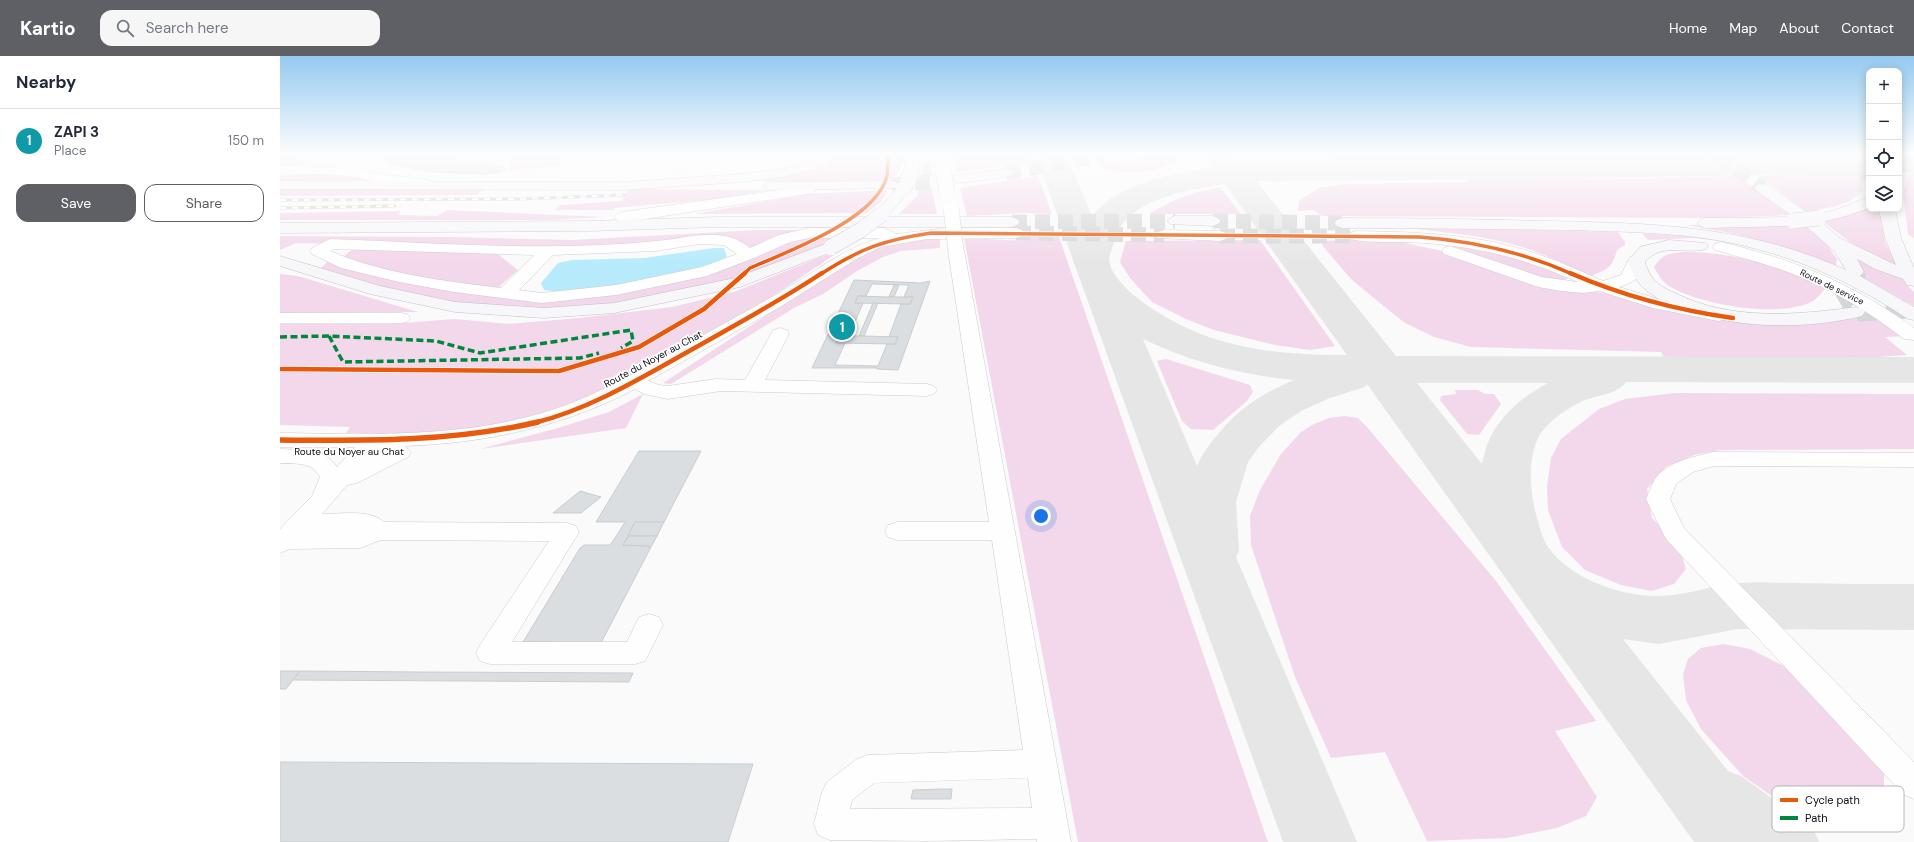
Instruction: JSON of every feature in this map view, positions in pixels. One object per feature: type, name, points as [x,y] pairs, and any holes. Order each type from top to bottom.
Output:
[{"type":"main road","points":[[280,261],[376,290],[455,307],[544,313],[614,308],[740,282],[831,247],[861,230],[882,214],[896,191]]},
{"type":"main road","points":[[1766,191],[1817,222],[1851,249],[1909,278]]},
{"type":"main road","points":[[1508,224],[1540,220],[1726,224],[1793,221],[1817,222],[1866,204]]},
{"type":"main road","points":[[1887,212],[1888,224],[1900,259],[1909,278]]},
{"type":"main road","points":[[1175,221],[1216,228]]},
{"type":"main road","points":[[280,228],[590,226],[726,222],[1014,227]]},
{"type":"main road","points":[[1817,222],[1848,256],[1856,272]]},
{"type":"main road","points":[[1342,223],[1508,224],[1673,230],[1726,237],[1771,248],[1813,261],[1879,292],[1914,315]]},
{"type":"main road","points":[[1721,248],[1668,245],[1646,250],[1636,260],[1641,273],[1648,284],[1664,294],[1708,313],[1733,318],[1761,320],[1856,312]]},
{"type":"main road","points":[[1796,318],[1831,308],[1840,303]]},
{"type":"street","points":[[622,217],[663,213],[803,191]]},
{"type":"street","points":[[947,191],[951,208],[956,250],[1041,763],[1052,832],[928,825],[830,824],[838,792],[868,769],[1041,763]]},
{"type":"street","name":"Route du Noyer au Chat","points":[[280,451],[402,446],[436,442],[536,422],[577,408],[640,378],[789,294],[838,263],[874,245],[896,239],[931,233],[1014,227]]},
{"type":"street","points":[[1164,235],[1216,228]]},
{"type":"street","points":[[748,255],[736,245],[726,240],[697,240],[657,246],[547,251],[330,244],[318,251],[347,264],[399,277],[454,287],[542,298],[616,290],[707,271],[748,255],[785,238],[809,233],[884,233],[896,239]]},
{"type":"street","points":[[1636,260],[1628,278],[1604,287],[1588,288],[1558,286],[1518,276],[1471,257],[1441,248],[1406,241],[1356,236],[1436,238],[1495,248],[1530,257],[1604,287],[1631,296],[1669,307],[1733,318]]},
{"type":"street","name":"Route de service","points":[[1721,248],[1792,268],[1826,282],[1913,327]]},
{"type":"street","points":[[506,293],[547,251]]},
{"type":"street","name":"Route du Noyer au Chat","points":[[280,440],[400,452],[447,448],[539,430],[597,408],[643,386],[704,352],[789,294]]},
{"type":"street","points":[[280,318],[401,318]]},
{"type":"street","points":[[720,333],[709,344],[644,381],[643,386],[654,392],[670,393],[712,386],[927,390]]},
{"type":"street","points":[[752,386],[780,334]]},
{"type":"street","points":[[349,478],[367,448]]},
{"type":"street","points":[[288,536],[367,448]]},
{"type":"street","points":[[319,503],[349,478],[400,452]]},
{"type":"street","points":[[280,456],[312,459],[320,461],[327,467],[331,477],[319,503]]},
{"type":"street","points":[[1914,460],[1713,459],[1684,467],[1678,471],[1667,480],[1658,499],[1675,533],[1914,784]]},
{"type":"street","points":[[288,536],[360,539],[378,531],[566,532],[490,653],[635,653],[649,625]]},
{"type":"street","points":[[897,531],[1002,531]]},
{"type":"street","points":[[1880,748],[1914,767]]},
{"type":"shaded area","points":[[280,191],[481,191],[477,195],[280,196]]},
{"type":"shaded area","points":[[629,191],[764,191],[718,199],[614,208],[614,210],[555,210],[560,205],[621,201]]},
{"type":"shaded area","points":[[887,191],[881,202],[867,213],[695,214],[806,194]]},
{"type":"shaded area","points":[[919,191],[932,191],[937,214],[899,214],[917,196]]},
{"type":"shaded area","points":[[961,191],[1043,191],[1052,214],[1022,213],[967,216]]},
{"type":"shaded area","points":[[1201,191],[1223,191],[1241,214],[1150,214],[1166,204]]},
{"type":"shaded area","points":[[1315,191],[1758,191],[1790,215],[1710,218],[1322,216],[1314,210],[1298,211],[1299,201]]},
{"type":"shaded area","points":[[1778,191],[1862,191],[1850,201],[1836,206],[1806,212]]},
{"type":"shaded area","points":[[1903,191],[1914,191],[1914,238],[1908,234]]},
{"type":"shaded area","points":[[1866,207],[1866,212],[1880,212],[1885,242],[1897,266],[1858,248],[1822,221]]},
{"type":"shaded area","points":[[447,210],[605,217],[549,220],[280,220],[280,213],[401,211],[398,215],[437,216]]},
{"type":"shaded area","points":[[1802,224],[1824,241],[1837,259],[1836,266],[1780,246],[1735,234],[1686,225]]},
{"type":"shaded area","points":[[1407,227],[1618,232],[1625,242],[1625,245],[1617,250],[1613,261],[1608,267],[1602,272],[1591,276],[1540,253],[1508,243]]},
{"type":"shaded area","points":[[758,230],[804,230],[752,248],[745,247],[737,242],[514,248],[296,243],[280,250],[280,236],[451,237],[572,240]]},
{"type":"shaded area","points":[[1030,233],[1058,234],[1268,842],[1078,842],[964,238],[1029,241]]},
{"type":"shaded area","points":[[1642,233],[1708,238],[1736,243],[1695,238],[1648,240]]},
{"type":"shaded area","points":[[812,237],[836,237],[802,255],[748,274],[639,300],[582,307],[523,309],[465,305],[428,299],[392,290],[321,268],[328,261],[419,284],[595,297],[645,289],[697,277],[785,244]]},
{"type":"shaded area","points":[[940,238],[940,248],[901,251],[883,257],[857,271],[823,294],[794,308],[671,384],[663,383],[854,258],[896,244]]},
{"type":"shaded area","points":[[1369,239],[1405,243],[1447,252],[1563,289],[1605,293],[1696,316],[1802,323],[1879,316],[1908,336],[1885,337],[1907,355],[1692,369],[1664,357],[1661,352],[1471,347],[1434,337],[1405,323],[1351,279],[1322,245],[1323,241]]},
{"type":"shaded area","points":[[1417,239],[1492,248],[1565,275],[1568,279],[1556,280],[1542,278],[1514,270],[1462,250]]},
{"type":"shaded area","points":[[1260,240],[1335,346],[1310,350],[1275,345],[1214,330],[1186,319],[1152,302],[1130,278],[1120,262],[1126,241]]},
{"type":"shaded area","points":[[362,248],[495,252],[518,270],[499,287],[482,289],[410,276],[344,258],[350,251]]},
{"type":"shaded area","points":[[1681,252],[1700,252],[1738,257],[1774,267],[1826,288],[1813,301],[1799,306],[1781,309],[1761,309],[1719,304],[1683,293],[1669,286],[1660,278],[1654,267],[1657,263],[1665,256]]},
{"type":"shaded area","points":[[826,255],[834,255],[770,298],[637,375],[579,402],[545,413],[472,431],[431,435],[346,433],[350,427],[280,425],[280,324],[391,324],[454,319],[509,324],[579,318],[672,307],[734,292]]},
{"type":"shaded area","points":[[1856,255],[1902,276],[1905,283],[1914,292],[1914,306],[1861,276]]},
{"type":"shaded area","points":[[280,274],[298,276],[418,312],[280,313]]},
{"type":"shaded area","points":[[1166,359],[1250,385],[1253,392],[1247,401],[1213,430],[1191,429],[1182,421],[1157,361]]},
{"type":"shaded area","points":[[1455,390],[1478,390],[1485,394],[1494,394],[1501,404],[1479,435],[1467,434],[1440,400],[1441,396],[1456,394]]},
{"type":"shaded area","points":[[1675,393],[1914,394],[1914,449],[1720,450],[1694,455],[1666,467],[1647,489],[1652,518],[1679,546],[1686,569],[1674,584],[1652,591],[1621,585],[1585,570],[1562,547],[1548,510],[1547,487],[1551,458],[1561,439],[1599,409],[1625,399]]},
{"type":"shaded area","points":[[643,394],[626,428],[480,449],[558,428],[609,412]]},
{"type":"shaded area","points":[[1344,416],[1358,418],[1367,427],[1496,581],[1596,721],[1555,731],[1597,797],[1586,816],[1557,828],[1507,838],[1427,841],[1385,752],[1331,758],[1295,677],[1251,545],[1250,516],[1260,490],[1281,454],[1301,432],[1314,424],[1329,418]]},
{"type":"shaded area","points":[[1723,644],[1750,649],[1780,664],[1811,683],[1884,772],[1884,786],[1772,786],[1772,796],[1743,776],[1701,729],[1686,700],[1683,674],[1688,659],[1701,648]]},
{"type":"water","points":[[714,248],[724,248],[727,257],[691,269],[627,284],[571,292],[544,290],[541,283],[558,263],[572,260],[644,258]]},
{"type":"building","points":[[854,280],[921,283],[930,281],[898,370],[877,368],[812,368]],"holes":[[[872,284],[909,285],[904,297],[913,297],[910,304],[901,304],[889,337],[898,337],[895,344],[887,344],[878,366],[835,365],[845,343],[836,343],[839,336],[849,336],[863,303],[855,303],[858,296],[866,296]]]},
{"type":"building","points":[[894,285],[899,285],[894,297],[889,297]]},
{"type":"building","points":[[858,296],[913,297],[910,304],[855,303]]},
{"type":"building","points":[[873,303],[878,303],[864,336],[859,336]]},
{"type":"building","points":[[839,336],[898,337],[895,344],[836,343]]},
{"type":"building","points":[[639,451],[701,451],[664,522],[635,522],[623,545],[651,547],[601,643],[523,642],[580,548],[584,545],[610,545],[625,522],[596,522]]},
{"type":"building","points":[[580,491],[601,497],[581,513],[553,513]]},
{"type":"building","points":[[635,522],[664,522],[657,536],[628,536]]},
{"type":"building","points":[[629,536],[657,536],[651,547],[648,547],[649,546],[623,545]]},
{"type":"building","points":[[280,671],[300,671],[286,689],[280,689]]},
{"type":"building","points":[[300,671],[633,673],[629,682],[293,680]]},
{"type":"building","points":[[280,762],[753,764],[728,842],[280,842]]},
{"type":"building","points":[[952,789],[951,799],[911,799],[913,790]]},
{"type":"taxiway","points":[[1066,191],[1091,260]]},
{"type":"taxiway","points":[[1091,260],[1096,241],[1103,225],[1112,213],[1138,196],[1154,191]]},
{"type":"taxiway","points":[[1247,191],[1381,369]]},
{"type":"taxiway","points":[[1091,260],[1320,842]]},
{"type":"taxiway","points":[[1100,282],[1120,304],[1149,326],[1186,343],[1232,358],[1272,365],[1308,368],[1381,369]]},
{"type":"taxiway","points":[[1381,369],[1914,370]]},
{"type":"taxiway","points":[[1381,369],[1738,842]]},
{"type":"taxiway","points":[[1211,551],[1210,502],[1224,460],[1241,437],[1262,416],[1285,401],[1314,388],[1349,378]]},
{"type":"taxiway","points":[[1606,379],[1567,391],[1545,403],[1523,424],[1513,440],[1506,468],[1505,491],[1511,521],[1518,544],[1538,576],[1565,593],[1593,606],[1626,617],[1659,620],[1738,606],[1914,607]]},
{"type":"taxiway","points":[[1716,800],[1748,823],[1782,842]]},
{"type":"tunnel","points":[[1012,222],[1175,221]]},
{"type":"tunnel","points":[[1213,221],[1342,223]]},
{"type":"tunnel","points":[[1016,233],[1164,235]]},
{"type":"tunnel","points":[[1220,236],[1356,236]]},
{"type":"tunnel","points":[[1840,303],[1850,294],[1855,282],[1856,273]]},
{"type":"tunnel","points":[[1857,312],[1914,309]]},
{"type":"railway","points":[[280,200],[519,199],[625,195]]},
{"type":"railway","points":[[280,208],[395,206]]},
{"type":"marked path","points":[[280,337],[329,336],[436,341],[480,353],[631,330],[633,341],[621,348]]},
{"type":"marked path","points":[[329,336],[343,362],[580,358],[599,353]]},
{"type":"cycle path","points":[[280,369],[559,371],[639,347],[704,309],[750,268],[817,240],[865,208],[880,191]]},
{"type":"cycle path","points":[[280,440],[431,439],[468,435],[542,421],[578,408],[635,381],[788,295],[841,260],[853,254],[876,244],[931,233],[1404,236],[1435,238],[1467,242],[1514,252],[1539,260],[1606,288],[1653,303],[1733,318]]},
{"type":"place","name":"ZAPI 3","points":[[842,327]]}]
